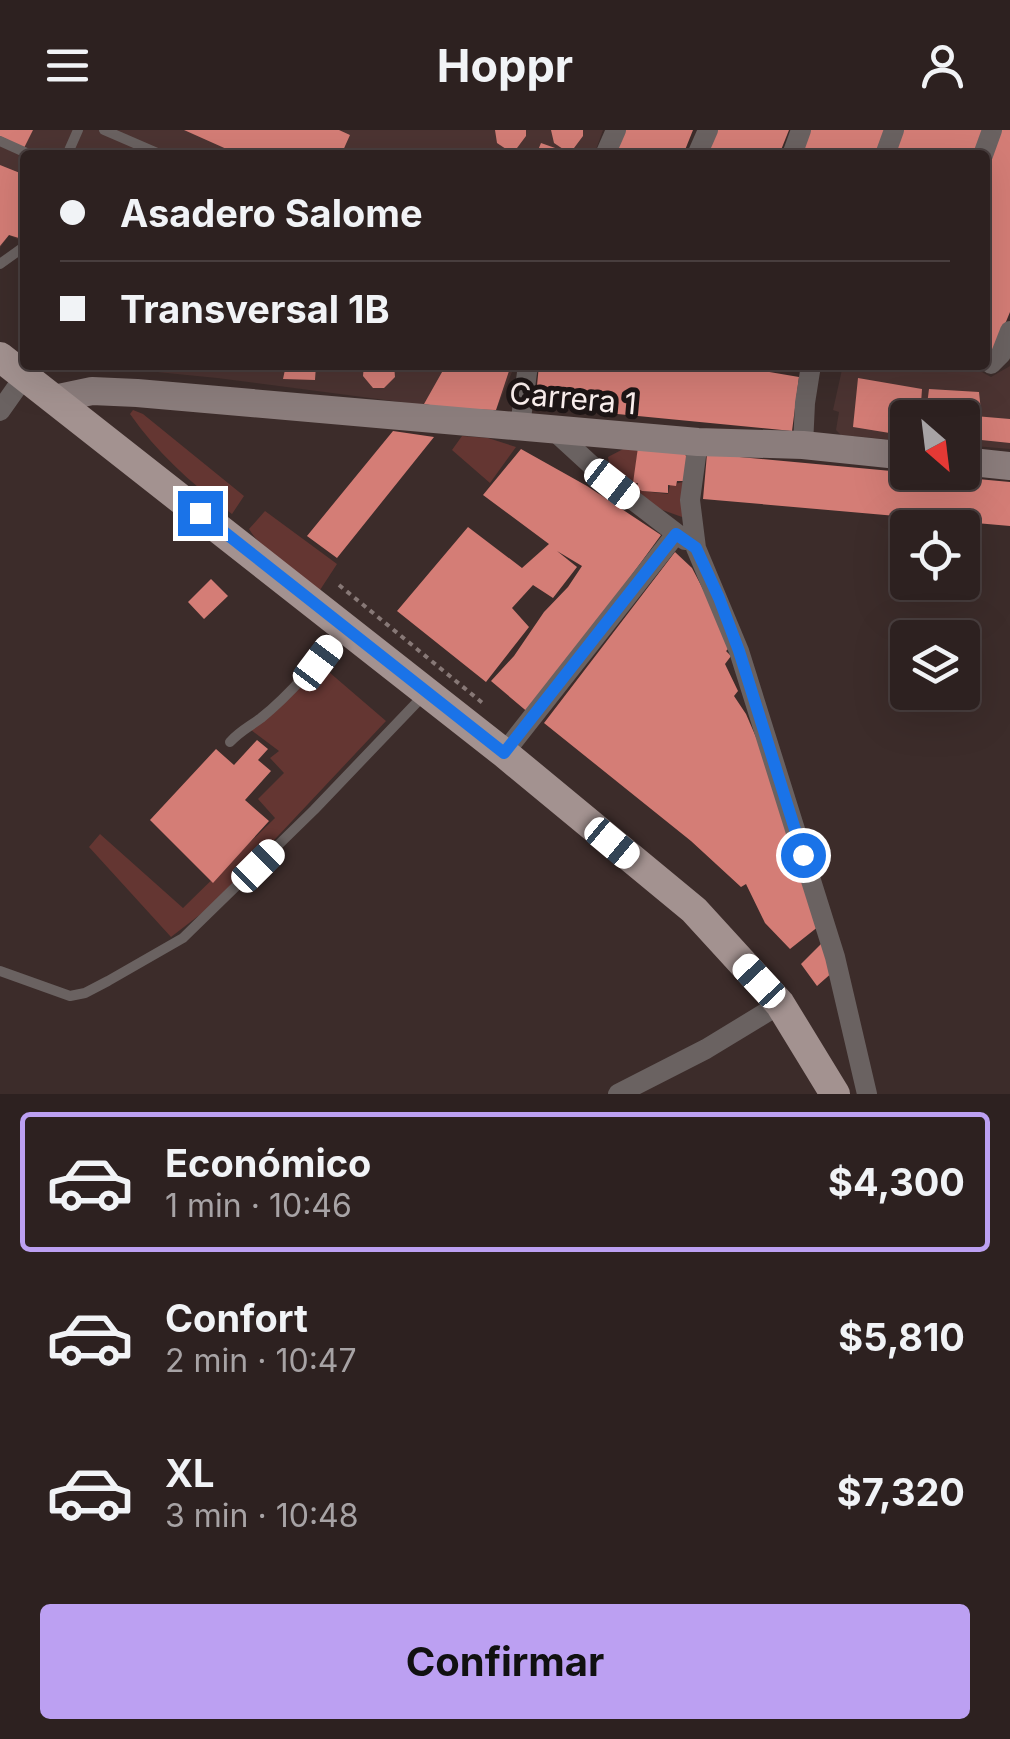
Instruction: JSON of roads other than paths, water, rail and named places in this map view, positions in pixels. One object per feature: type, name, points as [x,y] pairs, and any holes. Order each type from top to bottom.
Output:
[{"type":"main road","points":[[38,382],[504,753],[694,910],[780,1004],[835,1094]]},
{"type":"street","points":[[1001,358],[1010,331]]},
{"type":"street","points":[[520,426],[527,370]]},
{"type":"street","points":[[803,446],[810,370]]},
{"type":"street","points":[[0,411],[38,382]]},
{"type":"street","name":"Carrera 1","points":[[38,382],[92,391],[890,454]]},
{"type":"street","points":[[552,429],[612,484],[696,548]]},
{"type":"street","points":[[698,442],[690,500],[696,548],[745,669],[835,956],[868,1094]]},
{"type":"street","points":[[980,464],[1010,466]]},
{"type":"street","points":[[504,753],[676,534]]},
{"type":"street","points":[[618,1094],[706,1049],[780,1004]]},
{"type":"lane","points":[[104,130],[150,150]]},
{"type":"lane","points":[[230,742],[305,676],[346,627]]},
{"type":"lane","points":[[0,971],[70,996],[108,982],[183,938],[427,692]]}]
